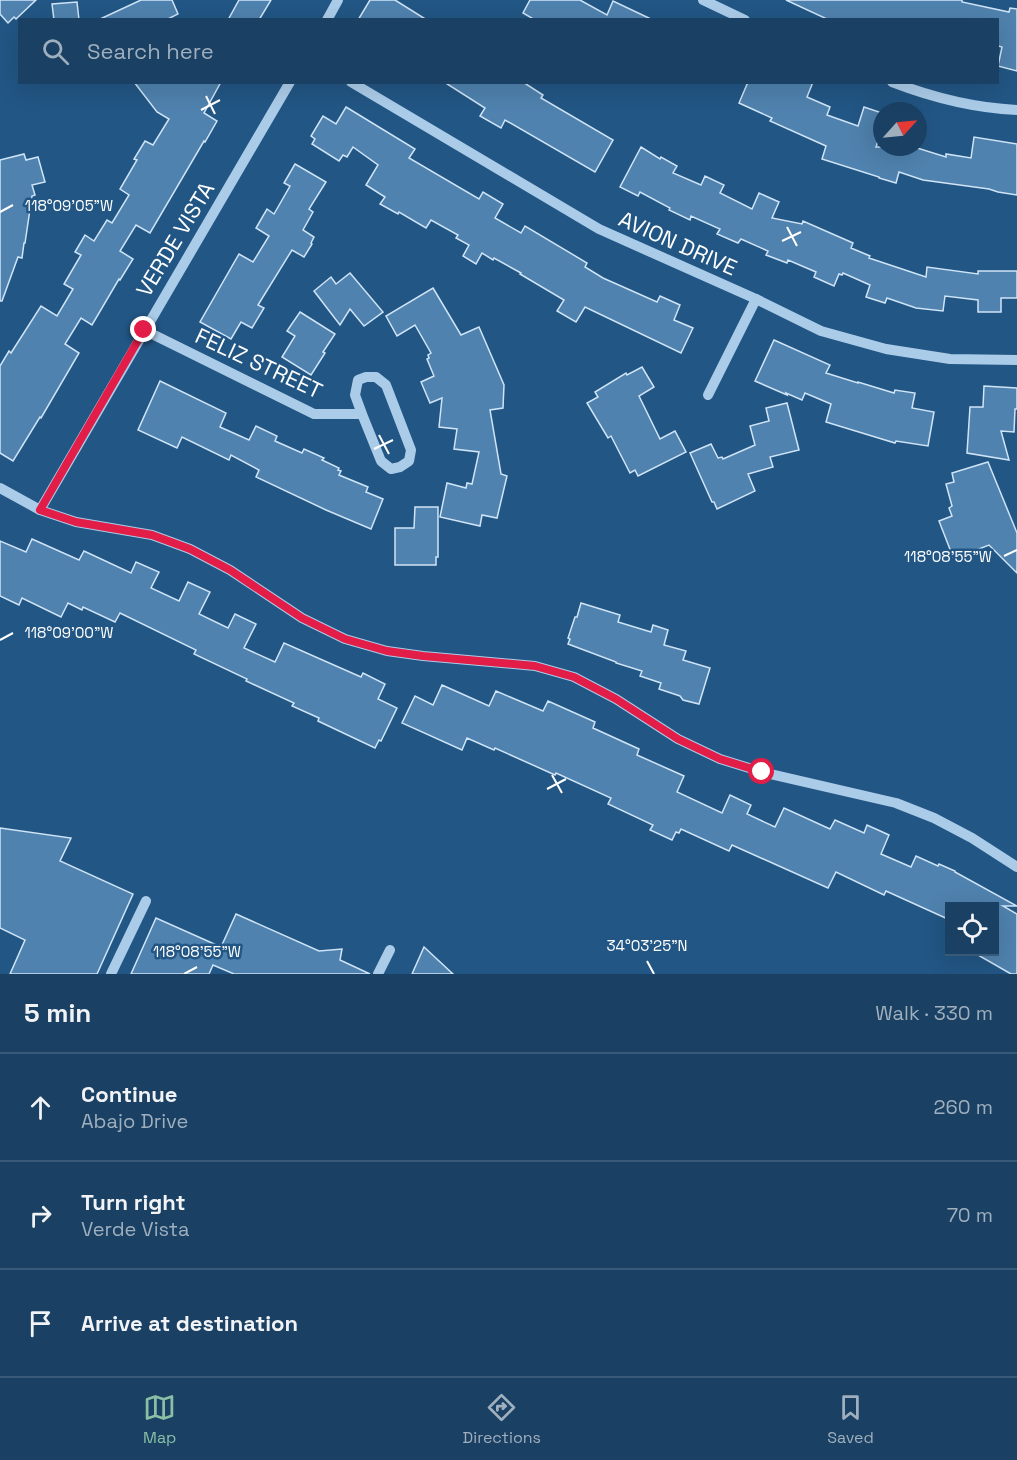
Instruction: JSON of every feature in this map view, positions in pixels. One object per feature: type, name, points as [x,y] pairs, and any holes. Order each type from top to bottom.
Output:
[{"type":"street","points":[[328,18],[338,0]]},
{"type":"street","points":[[702,0],[741,18]]},
{"type":"street","name":"VERDE VISTA","points":[[40,510],[289,84]]},
{"type":"street","name":"AVION DRIVE","points":[[354,84],[599,229],[756,299],[821,331],[886,350],[950,359],[1017,360]]},
{"type":"street","points":[[898,84],[933,96],[998,109],[1017,110]]},
{"type":"street","points":[[708,395],[756,299]]},
{"type":"street","name":"FELIZ STREET","points":[[144,330],[314,414],[362,414]]},
{"type":"street","name":"FELIZ STREET","points":[[366,376],[376,377],[386,385],[411,450],[409,461],[400,467],[391,469],[381,461],[362,414],[355,395],[358,380],[366,376]]},
{"type":"street","points":[[0,488],[40,510],[76,522],[152,535],[190,549],[230,570],[302,618],[345,639],[387,651],[535,666],[574,677],[616,699],[678,739],[720,759],[762,772],[896,802],[934,818],[972,838],[1017,867]]},
{"type":"street","points":[[111,974],[146,901]]},
{"type":"street","points":[[378,974],[390,950]]},
{"type":"building","points":[[0,0],[36,0],[16,19],[14,17],[8,23],[0,14]]},
{"type":"building","points":[[141,0],[172,0],[178,14],[170,18],[102,18]]},
{"type":"building","points":[[239,0],[271,0],[260,18],[229,18]]},
{"type":"building","points":[[370,0],[395,0],[424,18],[359,18]]},
{"type":"building","points":[[530,0],[580,0],[607,15],[613,1],[649,18],[532,18],[523,13]]},
{"type":"building","points":[[786,0],[962,0],[962,2],[1009,12],[1010,8],[1017,9],[1017,71],[999,66],[1002,47],[999,46],[999,18],[825,18]]},
{"type":"building","points":[[77,2],[79,18],[54,18],[52,4]]},
{"type":"building","points":[[136,84],[220,84],[204,113],[217,121],[150,233],[136,225],[120,251],[133,259],[92,325],[81,318],[65,344],[79,353],[13,461],[0,453],[0,366],[41,306],[57,316],[73,289],[64,284],[81,255],[75,252],[85,235],[94,241],[107,220],[112,223],[129,195],[120,189],[137,160],[134,159],[145,141],[153,145],[169,119],[157,112]]},
{"type":"building","points":[[447,84],[526,84],[543,95],[541,98],[613,140],[595,172],[505,120],[501,128],[480,116],[485,108]]},
{"type":"building","points":[[747,84],[812,84],[807,97],[830,107],[827,115],[858,126],[864,107],[873,110],[873,156],[927,156],[927,151],[946,157],[946,154],[971,158],[974,137],[1017,144],[1017,195],[923,180],[899,172],[896,183],[879,178],[822,159],[826,146],[770,121],[772,118],[739,103]]},
{"type":"building","points":[[346,107],[415,149],[409,158],[479,199],[483,192],[503,204],[495,218],[521,233],[525,226],[587,263],[585,267],[603,278],[657,302],[660,296],[680,305],[674,320],[693,328],[681,353],[585,307],[576,322],[557,311],[564,300],[521,273],[482,253],[476,264],[463,256],[469,245],[456,238],[458,235],[431,220],[426,228],[380,204],[385,197],[366,185],[378,165],[353,147],[347,157],[343,155],[339,161],[312,144],[315,139],[311,136],[323,116],[336,124]]},
{"type":"building","points":[[641,147],[677,166],[673,173],[701,185],[705,176],[724,185],[720,193],[752,209],[759,193],[779,202],[772,218],[802,224],[803,221],[853,243],[851,248],[870,256],[869,258],[926,277],[927,267],[978,274],[978,271],[1017,271],[1017,298],[1001,298],[1001,312],[978,312],[978,300],[945,296],[943,311],[916,308],[887,298],[885,303],[866,297],[870,285],[843,273],[839,274],[834,286],[814,277],[816,272],[788,260],[787,263],[766,255],[768,251],[741,239],[738,243],[717,234],[720,229],[691,216],[690,220],[640,192],[638,196],[620,187]]},
{"type":"building","points":[[24,154],[26,160],[38,157],[45,182],[32,185],[35,195],[32,196],[22,258],[18,257],[2,301],[0,301],[0,160]]},
{"type":"building","points":[[295,164],[326,182],[309,209],[313,212],[303,230],[314,237],[312,244],[304,257],[292,250],[258,305],[264,308],[252,328],[241,322],[231,339],[200,322],[239,254],[253,262],[269,236],[256,228],[267,209],[274,214],[290,186],[284,183]]},
{"type":"building","points":[[350,273],[383,312],[364,326],[350,309],[340,325],[314,291],[331,277],[336,284]]},
{"type":"building","points":[[433,288],[461,335],[479,327],[504,385],[503,408],[490,410],[501,474],[507,476],[497,518],[482,515],[480,526],[440,517],[447,483],[466,488],[467,483],[472,484],[479,452],[454,449],[457,429],[439,427],[442,398],[430,403],[421,382],[434,376],[427,359],[431,353],[415,325],[397,336],[386,316]]},
{"type":"building","points":[[300,312],[335,334],[311,375],[282,357],[295,336],[287,331]]},
{"type":"building","points":[[774,340],[830,365],[826,373],[894,393],[895,390],[915,393],[912,408],[934,412],[928,446],[896,441],[895,443],[826,422],[831,404],[805,393],[802,400],[755,381]]},
{"type":"building","points":[[642,367],[654,387],[639,396],[660,439],[675,431],[686,452],[638,476],[635,470],[630,473],[611,436],[608,438],[587,403],[598,397],[595,392],[626,373],[627,375]]},
{"type":"building","points":[[160,381],[226,413],[220,427],[249,440],[256,426],[277,436],[275,441],[302,453],[304,449],[324,458],[322,460],[339,468],[338,470],[341,471],[339,475],[368,487],[366,492],[383,499],[371,529],[256,477],[259,470],[231,455],[229,460],[182,437],[177,448],[138,430]]},
{"type":"building","points":[[984,386],[1017,388],[1014,432],[1001,431],[1009,460],[967,453],[970,407],[983,407]]},
{"type":"building","points":[[787,403],[799,450],[770,457],[773,467],[748,474],[755,491],[717,509],[690,453],[711,444],[718,458],[723,459],[755,445],[750,426],[769,421],[766,408]]},
{"type":"building","points":[[988,462],[1017,533],[1017,573],[989,545],[953,557],[939,521],[952,516],[949,508],[952,506],[946,484],[954,482],[952,473]]},
{"type":"building","points":[[415,507],[438,507],[436,565],[395,565],[395,528],[414,528]]},
{"type":"building","points":[[32,539],[79,560],[84,551],[131,573],[136,562],[159,572],[151,588],[179,601],[188,582],[210,592],[199,614],[228,628],[235,614],[256,624],[244,648],[275,662],[284,643],[361,677],[363,673],[385,684],[378,699],[397,708],[381,741],[379,740],[375,748],[318,721],[319,718],[292,706],[294,703],[246,681],[247,679],[194,654],[196,650],[120,613],[115,622],[83,607],[82,610],[68,603],[61,617],[22,598],[19,605],[0,596],[0,541],[26,552]]},
{"type":"building","points":[[581,603],[620,615],[618,622],[651,632],[653,625],[668,630],[664,645],[686,651],[683,660],[710,668],[699,704],[683,700],[680,696],[659,689],[661,683],[640,676],[642,671],[568,644],[570,639],[568,638]]},
{"type":"building","points":[[442,685],[489,706],[496,691],[543,711],[548,701],[595,722],[593,728],[639,749],[637,755],[684,776],[677,792],[722,813],[730,795],[751,805],[747,814],[775,827],[784,808],[830,829],[835,820],[864,833],[867,825],[889,835],[881,854],[911,867],[916,856],[938,866],[939,864],[1017,906],[1003,906],[1017,914],[1017,974],[1011,974],[980,956],[999,956],[999,902],[945,902],[945,918],[886,891],[884,895],[836,872],[828,888],[732,845],[729,851],[681,829],[679,833],[676,832],[672,840],[650,830],[653,825],[608,804],[611,798],[556,773],[555,775],[467,738],[462,750],[402,723],[415,696],[433,705]]},
{"type":"building","points":[[0,828],[71,838],[60,861],[133,894],[97,974],[10,974],[25,940],[0,928]]},
{"type":"building","points":[[236,914],[319,951],[342,949],[340,960],[370,974],[234,974],[213,965],[209,974],[131,974],[156,918],[221,947]]},
{"type":"building","points":[[424,947],[453,974],[412,974]]},
{"type":"route","points":[[144,330],[40,510],[76,522],[152,535],[190,549],[230,570],[302,618],[345,639],[387,651],[535,666],[574,677],[616,699],[678,739],[720,759],[762,772]]}]
